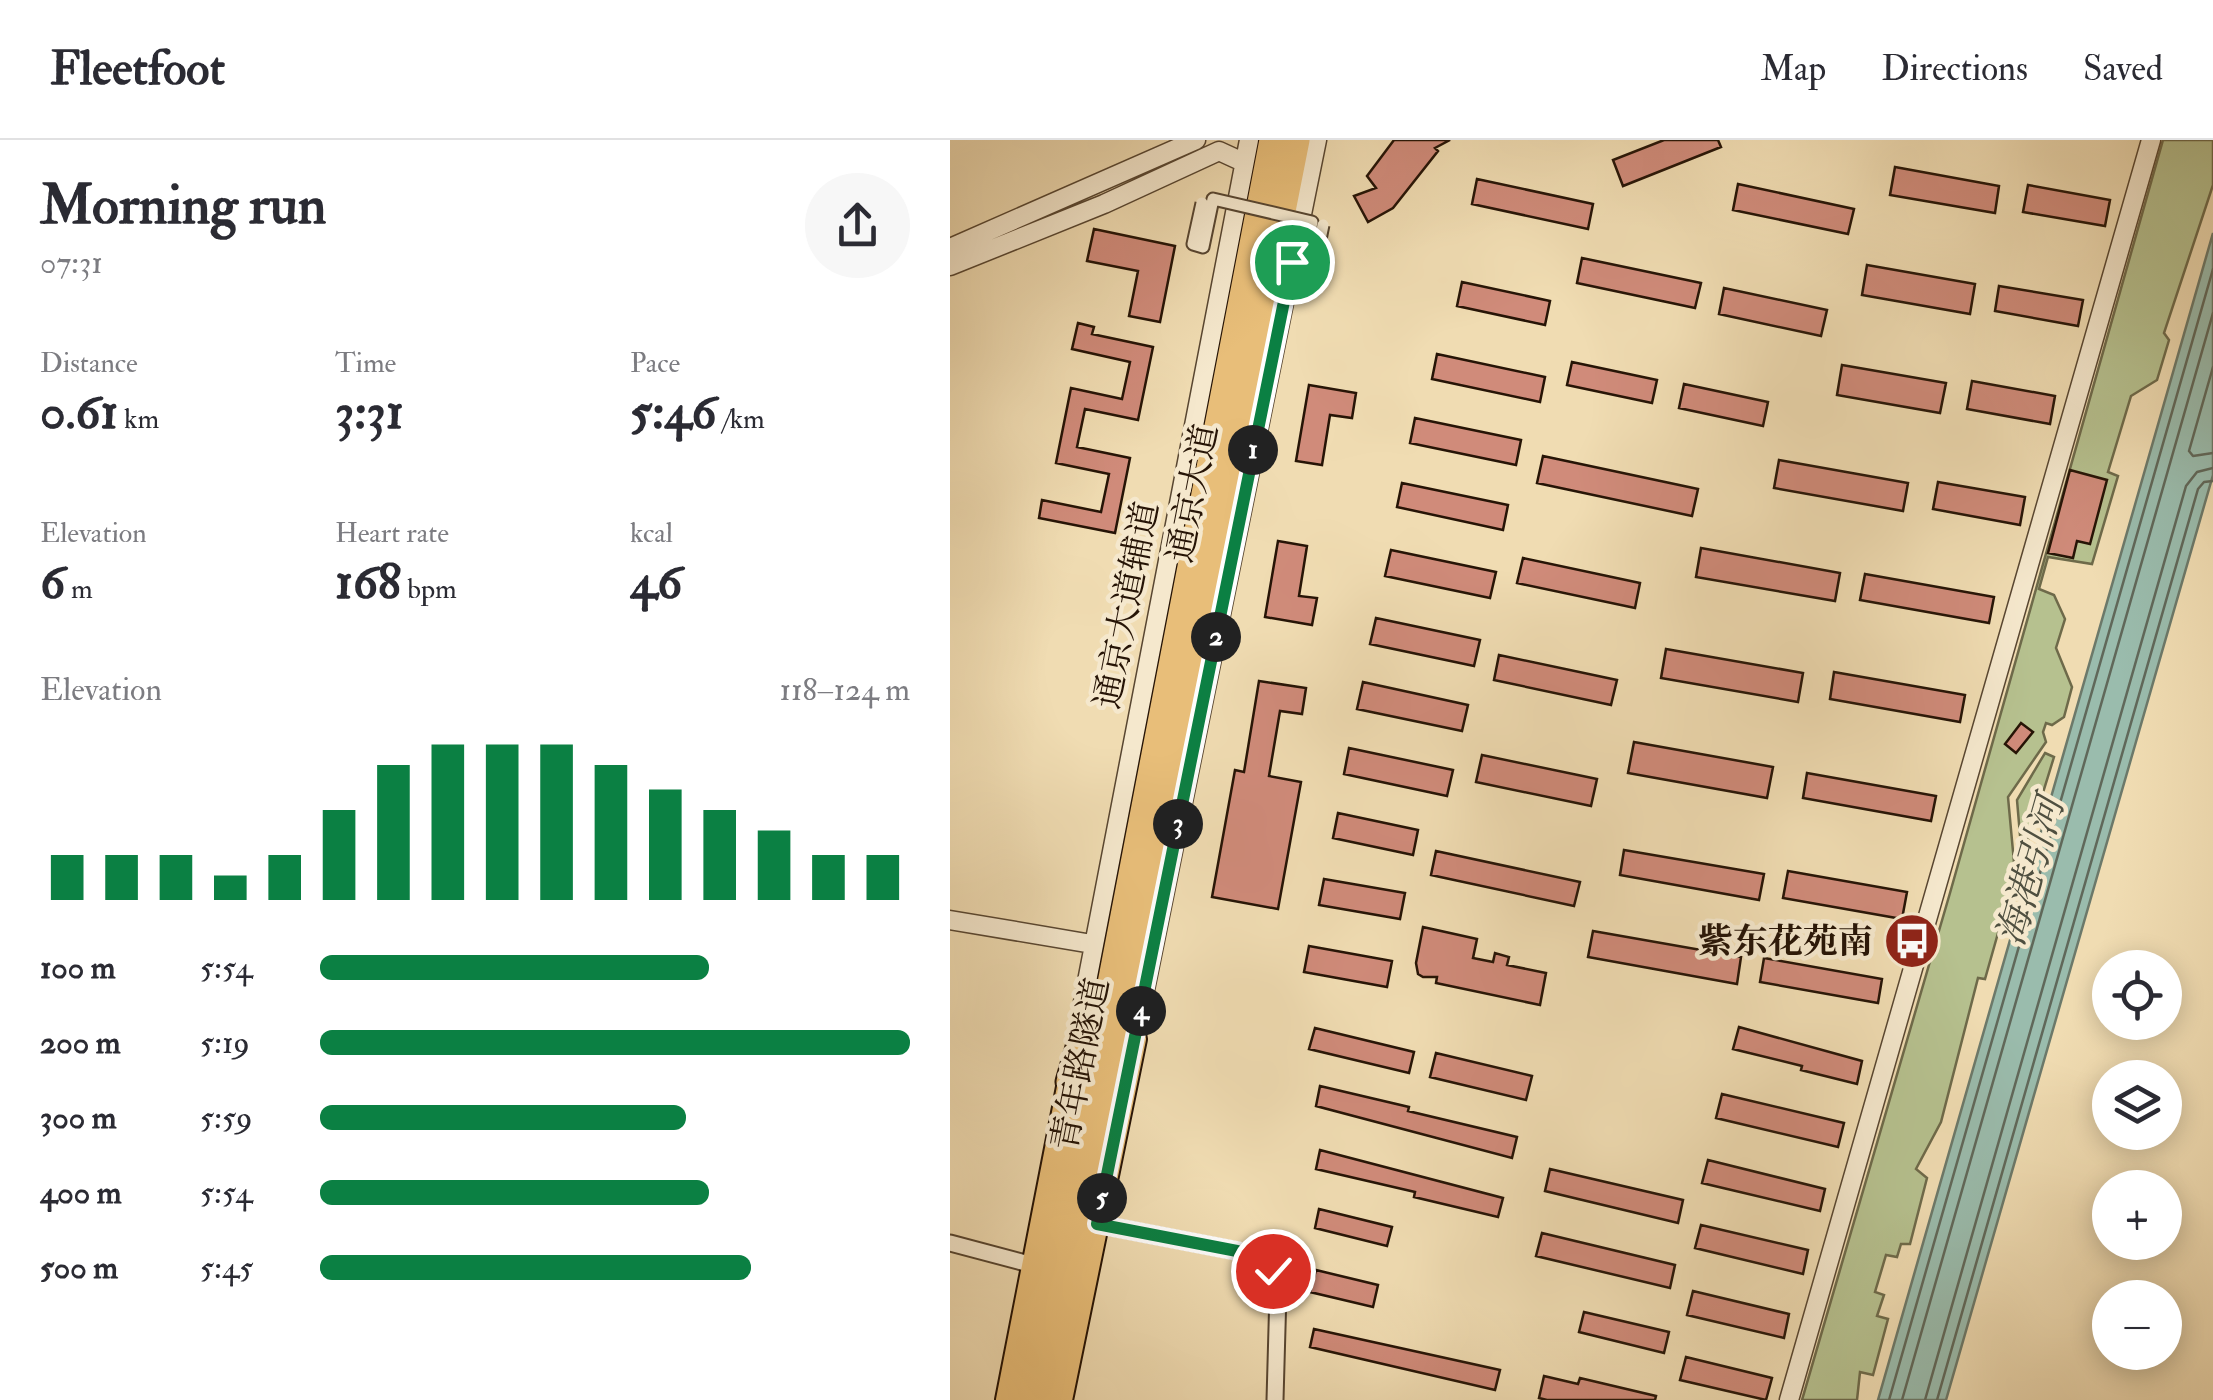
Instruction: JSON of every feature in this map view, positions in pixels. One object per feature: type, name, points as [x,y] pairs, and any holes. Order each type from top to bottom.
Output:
[{"type":"highway","name":"通京大道","points":[[1145,859],[1272,140]]},
{"type":"highway","name":"通京大道","points":[[1145,859],[1297,140]]},
{"type":"highway","points":[[1135,1039],[1145,859]]},
{"type":"highway","points":[[1069,1082],[1145,859]]},
{"type":"highway","name":"青年路隧道","points":[[1030,1400],[1145,859]]},
{"type":"highway","name":"青年路隧道","points":[[1048,1400],[1145,859]]},
{"type":"main road","points":[[1060,1400],[1135,1039]]},
{"type":"main road","points":[[1007,1400],[1069,1082]]},
{"type":"street","points":[[950,248],[1196,140]]},
{"type":"street","name":"通京大道辅道","points":[[1069,1082],[1092,944],[1248,140]]},
{"type":"street","points":[[1135,1039],[1317,140]]},
{"type":"street","points":[[1788,1400],[2151,140]]},
{"type":"street","points":[[950,266],[1104,204],[1219,150],[1243,162]]},
{"type":"street","points":[[1202,203],[1193,244],[1203,246],[1213,199],[1312,222],[1304,262],[1315,264],[1323,224]]},
{"type":"street","points":[[950,920],[1092,944]]},
{"type":"street","points":[[1097,1224],[1261,1259],[1273,1271],[1278,1292],[1275,1400]]},
{"type":"street","points":[[950,1242],[1034,1265]]},
{"type":"green space","points":[[2163,140],[2213,140],[2213,185],[2164,333],[2169,340],[2157,380],[2131,396],[2108,472],[2118,476],[2092,564],[2048,557],[2039,589],[2054,595],[2065,619],[2056,648],[2072,687],[2064,717],[2052,725],[2046,723],[2046,742],[2008,797],[2015,873],[1985,979],[1978,978],[1941,1122],[1916,1169],[1927,1178],[1910,1244],[1901,1244],[1897,1257],[1886,1255],[1875,1292],[1884,1295],[1877,1316],[1888,1319],[1873,1375],[1860,1372],[1857,1400],[1802,1400],[1950,893]]},
{"type":"green space","points":[[2045,753],[2054,757],[2029,838],[2020,835],[2017,800]]},
{"type":"water","name":"海港引河","points":[[2213,233],[2213,475],[1946,1400],[1878,1400]]},
{"type":"building","points":[[1394,140],[1450,140],[1435,148],[1438,151],[1393,208],[1368,222],[1354,196],[1376,188],[1367,176]]},
{"type":"building","points":[[1664,140],[1718,140],[1721,147],[1623,186],[1613,160]]},
{"type":"building","points":[[1895,167],[1999,186],[1995,213],[1890,195]]},
{"type":"building","points":[[1477,179],[1593,204],[1588,229],[1472,204]]},
{"type":"building","points":[[1738,184],[1854,209],[1848,234],[1733,210]]},
{"type":"building","points":[[2028,185],[2110,200],[2105,226],[2023,212]]},
{"type":"building","points":[[1094,229],[1175,246],[1160,322],[1129,316],[1138,271],[1087,261]]},
{"type":"building","points":[[1582,258],[1701,283],[1695,308],[1577,283]]},
{"type":"building","points":[[1867,265],[1975,284],[1970,314],[1862,295]]},
{"type":"building","points":[[1462,282],[1550,301],[1545,325],[1457,306]]},
{"type":"building","points":[[1999,286],[2083,300],[2078,326],[1995,311]]},
{"type":"building","points":[[1724,288],[1827,310],[1821,336],[1719,314]]},
{"type":"building","points":[[1078,323],[1094,327],[1092,334],[1153,347],[1138,420],[1085,409],[1077,447],[1130,458],[1115,533],[1039,518],[1042,500],[1101,512],[1109,474],[1056,463],[1071,388],[1122,399],[1130,362],[1072,349]]},
{"type":"building","points":[[1437,354],[1545,377],[1540,402],[1432,379]]},
{"type":"building","points":[[1572,362],[1657,380],[1652,403],[1567,385]]},
{"type":"building","points":[[1842,365],[1946,383],[1940,413],[1837,395]]},
{"type":"building","points":[[1972,381],[2055,396],[2050,424],[1967,409]]},
{"type":"building","points":[[1684,384],[1768,402],[1763,426],[1679,408]]},
{"type":"building","points":[[1309,385],[1356,393],[1352,418],[1330,415],[1322,465],[1296,461]]},
{"type":"building","points":[[1415,418],[1521,440],[1516,465],[1410,443]]},
{"type":"building","points":[[1543,456],[1698,489],[1692,516],[1537,483]]},
{"type":"building","points":[[1779,460],[1908,483],[1903,511],[1774,488]]},
{"type":"building","points":[[2070,470],[2107,480],[2090,544],[2077,541],[2073,558],[2048,553]]},
{"type":"building","points":[[1938,482],[2025,497],[2020,525],[1933,509]]},
{"type":"building","points":[[1402,483],[1508,505],[1503,530],[1397,507]]},
{"type":"building","points":[[1278,541],[1307,546],[1299,596],[1317,598],[1312,625],[1265,617]]},
{"type":"building","points":[[1701,548],[1840,573],[1835,601],[1696,577]]},
{"type":"building","points":[[1391,550],[1496,572],[1490,598],[1385,576]]},
{"type":"building","points":[[1523,558],[1640,583],[1635,608],[1517,583]]},
{"type":"building","points":[[1865,574],[1994,597],[1989,623],[1860,600]]},
{"type":"building","points":[[1376,618],[1480,640],[1474,666],[1370,644]]},
{"type":"building","points":[[1666,649],[1803,673],[1798,702],[1661,678]]},
{"type":"building","points":[[1499,655],[1617,680],[1611,705],[1494,680]]},
{"type":"building","points":[[1834,672],[1965,695],[1960,722],[1830,699]]},
{"type":"building","points":[[1259,681],[1306,688],[1302,714],[1280,711],[1269,776],[1301,782],[1278,909],[1212,897],[1235,770],[1244,772]]},
{"type":"building","points":[[1363,682],[1468,705],[1462,731],[1357,709]]},
{"type":"building","points":[[2021,723],[2033,732],[2016,753],[2005,744]]},
{"type":"building","points":[[1634,742],[1773,767],[1767,798],[1628,773]]},
{"type":"building","points":[[1349,748],[1453,770],[1447,796],[1344,774]]},
{"type":"building","points":[[1482,755],[1597,779],[1591,806],[1476,782]]},
{"type":"building","points":[[1807,773],[1936,796],[1931,821],[1803,798]]},
{"type":"building","points":[[1338,813],[1418,830],[1413,855],[1333,838]]},
{"type":"building","points":[[1624,850],[1764,874],[1759,900],[1620,875]]},
{"type":"building","points":[[1436,851],[1580,882],[1574,906],[1431,875]]},
{"type":"building","points":[[1788,871],[1907,892],[1902,919],[1783,898]]},
{"type":"building","points":[[1324,879],[1405,893],[1400,919],[1319,905]]},
{"type":"building","points":[[1423,927],[1477,939],[1473,958],[1493,962],[1495,953],[1509,957],[1507,965],[1546,973],[1540,1005],[1436,983],[1437,977],[1418,974],[1416,963]]},
{"type":"building","points":[[1593,931],[1741,957],[1737,984],[1588,957]]},
{"type":"building","points":[[1309,946],[1392,961],[1387,987],[1304,972]]},
{"type":"building","points":[[1764,958],[1882,979],[1878,1003],[1760,982]]},
{"type":"building","points":[[1739,1027],[1862,1061],[1857,1084],[1733,1049]]},
{"type":"building","points":[[1315,1028],[1414,1052],[1409,1073],[1309,1049]]},
{"type":"building","points":[[1436,1053],[1532,1076],[1526,1100],[1430,1077]]},
{"type":"building","points":[[1320,1086],[1517,1137],[1512,1158],[1316,1106]]},
{"type":"building","points":[[1722,1094],[1844,1123],[1838,1147],[1716,1118]]},
{"type":"building","points":[[1320,1150],[1503,1198],[1498,1217],[1414,1197],[1415,1192],[1316,1169]]},
{"type":"building","points":[[1708,1160],[1825,1189],[1820,1211],[1702,1183]]},
{"type":"building","points":[[1550,1169],[1683,1200],[1678,1223],[1545,1191]]},
{"type":"building","points":[[1319,1209],[1392,1227],[1387,1246],[1315,1228]]},
{"type":"building","points":[[1701,1225],[1808,1250],[1803,1274],[1695,1248]]},
{"type":"building","points":[[1542,1233],[1675,1265],[1670,1288],[1536,1256]]},
{"type":"building","points":[[1316,1270],[1378,1285],[1373,1307],[1310,1292]]},
{"type":"building","points":[[1693,1291],[1789,1314],[1784,1338],[1687,1315]]},
{"type":"building","points":[[1584,1312],[1669,1332],[1664,1353],[1579,1332]]},
{"type":"building","points":[[1314,1329],[1500,1370],[1495,1390],[1310,1347]]},
{"type":"building","points":[[1686,1357],[1772,1378],[1766,1400],[1680,1380]]},
{"type":"building","points":[[1544,1376],[1578,1384],[1580,1378],[1656,1396],[1655,1400],[1547,1400],[1539,1398]]},
{"type":"place","name":"紫东花苑南","points":[[1912,941]]},
{"type":"route","points":[[1273,1271],[1261,1259],[1237,1251],[1097,1224],[1292,262]]}]
